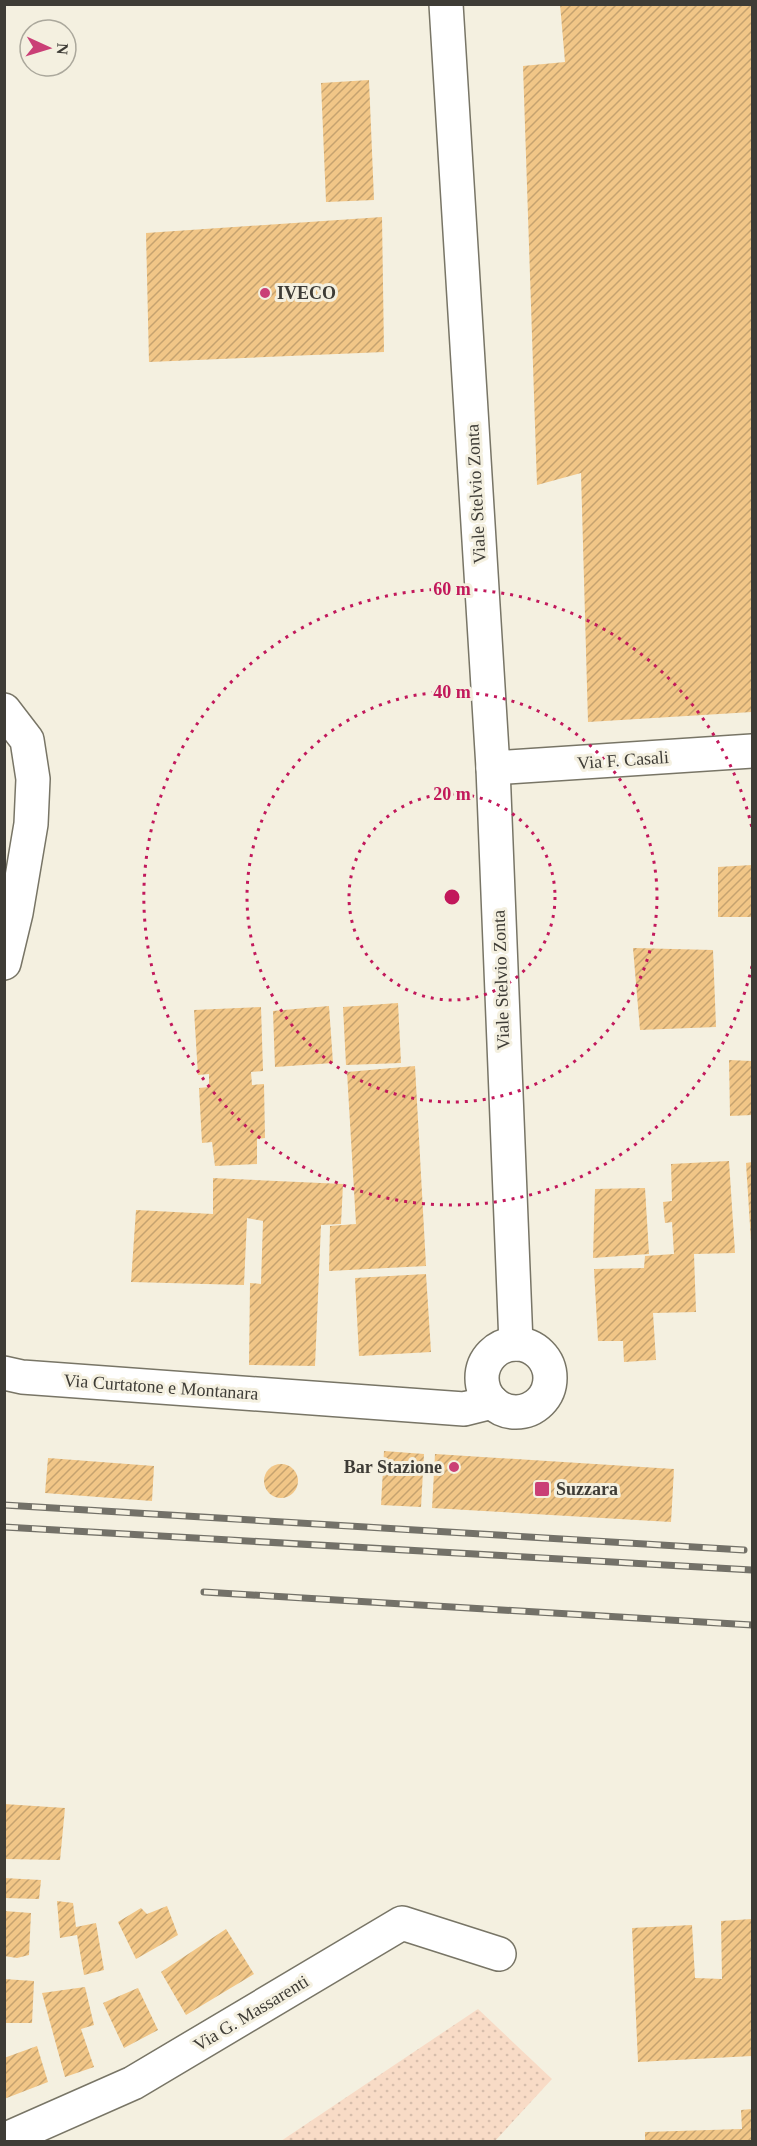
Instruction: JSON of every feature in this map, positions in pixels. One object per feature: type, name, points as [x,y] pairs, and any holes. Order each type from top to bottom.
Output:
[{"type":"street","name":"Viale Stelvio Zonta","points":[[446,4],[493,768],[516,1344]]},
{"type":"street","points":[[4,710],[27,740],[33,779],[31,824],[16,913],[4,963]]},
{"type":"street","name":"Via F. Casali","points":[[493,768],[753,751]]},
{"type":"street","points":[[516,1344],[528,1346],[545,1359],[550,1370],[551,1381],[548,1392],[541,1402],[522,1412],[511,1412],[492,1402],[485,1393],[483,1370],[495,1351],[516,1344]]},
{"type":"street","name":"Via Curtatone e Montanara","points":[[4,1373],[22,1377],[464,1409],[492,1402]]},
{"type":"street","name":"Via G. Massarenti","points":[[4,2140],[133,2083],[402,1923],[499,1954]]},
{"type":"shaded area","points":[[478,2009],[552,2079],[495,2141],[281,2141]]},
{"type":"building","points":[[560,4],[752,4],[752,712],[588,722],[581,473],[537,485],[523,66],[565,62]]},
{"type":"building","points":[[369,80],[374,200],[326,202],[321,83]]},
{"type":"building","name":"IVECO","points":[[382,217],[384,352],[149,362],[146,233]]},
{"type":"building","points":[[752,865],[752,917],[718,917],[718,867]]},
{"type":"building","points":[[633,948],[713,950],[716,1027],[640,1030]]},
{"type":"building","points":[[398,1003],[401,1063],[346,1065],[343,1007]]},
{"type":"building","points":[[329,1006],[333,1063],[275,1067],[273,1011]]},
{"type":"building","points":[[261,1007],[263,1071],[251,1072],[252,1085],[264,1084],[265,1138],[257,1139],[257,1164],[215,1166],[212,1142],[202,1143],[199,1088],[209,1087],[209,1074],[198,1075],[194,1010]]},
{"type":"building","points":[[729,1060],[752,1061],[752,1115],[730,1116]]},
{"type":"building","points":[[415,1066],[426,1266],[329,1271],[330,1226],[356,1224],[347,1072]]},
{"type":"building","points":[[729,1161],[735,1253],[694,1254],[696,1312],[653,1313],[656,1360],[624,1362],[623,1341],[598,1341],[594,1269],[644,1268],[645,1256],[674,1254],[672,1222],[665,1223],[663,1202],[672,1201],[671,1164]]},
{"type":"building","points":[[752,1162],[752,1240],[751,1241],[746,1163]]},
{"type":"building","points":[[213,1178],[343,1184],[341,1224],[321,1225],[315,1366],[249,1365],[250,1283],[261,1284],[263,1221],[247,1218],[244,1285],[131,1282],[136,1210],[213,1214]]},
{"type":"building","points":[[645,1188],[649,1254],[593,1258],[595,1189]]},
{"type":"building","points":[[426,1274],[431,1352],[359,1356],[355,1278]]},
{"type":"building","points":[[384,1451],[424,1454],[421,1507],[381,1505]]},
{"type":"building","points":[[435,1454],[674,1469],[671,1522],[432,1508]]},
{"type":"building","points":[[48,1458],[154,1466],[152,1501],[45,1493]]},
{"type":"building","points":[[281,1464],[293,1469],[298,1481],[293,1493],[281,1498],[269,1493],[264,1481],[269,1469]]},
{"type":"building","points":[[4,1804],[65,1808],[60,1860],[4,1859]]},
{"type":"building","points":[[4,1878],[41,1880],[39,1899],[4,1898]]},
{"type":"building","points":[[57,1901],[73,1903],[76,1927],[96,1923],[104,1970],[84,1975],[77,1935],[60,1938]]},
{"type":"building","points":[[167,1906],[178,1935],[136,1959],[118,1922],[141,1908],[147,1914]]},
{"type":"building","points":[[4,1911],[31,1913],[29,1955],[17,1958],[4,1956]]},
{"type":"building","points":[[752,1919],[752,2056],[638,2062],[632,1928],[692,1925],[695,1978],[722,1979],[721,1921]]},
{"type":"building","points":[[226,1929],[254,1974],[186,2015],[161,1972]]},
{"type":"building","points":[[4,1979],[34,1981],[32,2023],[4,2023]]},
{"type":"building","points":[[85,1987],[94,2025],[81,2029],[94,2067],[65,2077],[42,1993]]},
{"type":"building","points":[[138,1988],[158,2030],[124,2048],[103,2003]]},
{"type":"building","points":[[37,2046],[48,2082],[4,2099],[4,2058]]},
{"type":"building","points":[[752,2109],[752,2142],[645,2142],[645,2132],[742,2129],[741,2110]]},
{"type":"railway","points":[[4,1505],[744,1550]]},
{"type":"railway","points":[[4,1527],[752,1570]]},
{"type":"railway","points":[[204,1592],[752,1625]]},
{"type":"place","name":"IVECO","points":[[265,293]]},
{"type":"place","name":"Bar Stazione","points":[[454,1467]]},
{"type":"place","name":"Suzzara","points":[[542,1489]]}]
